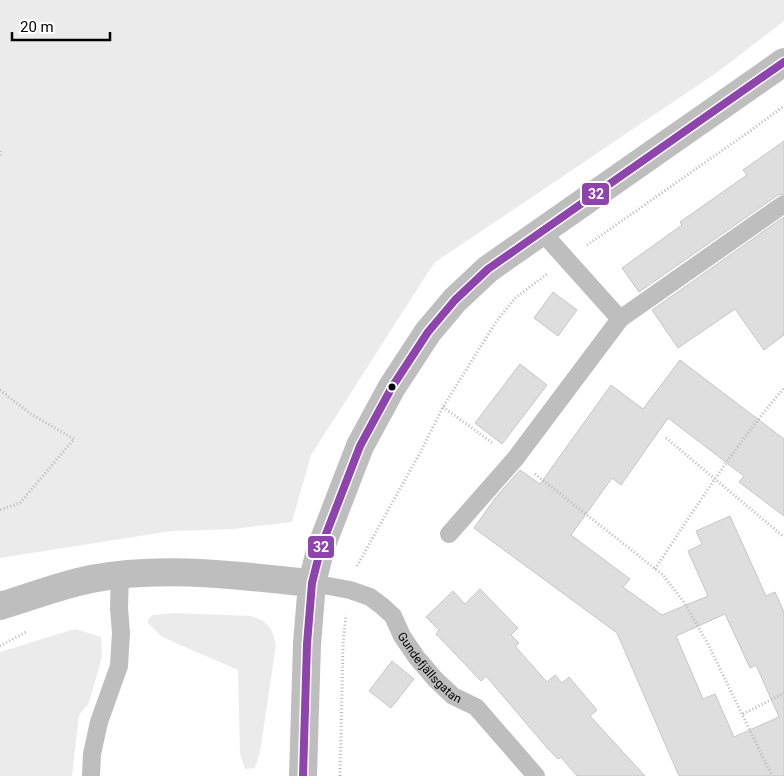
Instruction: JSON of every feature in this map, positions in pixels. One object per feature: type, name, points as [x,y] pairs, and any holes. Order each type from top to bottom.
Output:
[{"type":"street","points":[[303,776],[307,644],[312,583],[321,547],[360,446],[392,387],[428,332],[455,300],[488,270],[784,62]]},
{"type":"street","name":"Gundefjällsgatan","points":[[0,606],[90,579],[120,575],[175,571],[312,583]]},
{"type":"lane","points":[[449,534],[515,459],[620,319],[784,204]]},
{"type":"lane","points":[[542,232],[620,319]]},
{"type":"lane","points":[[91,776],[92,754],[100,722],[119,666],[122,633],[119,608],[120,575]]},
{"type":"lane","name":"Gundefjällsgatan","points":[[312,583],[350,590],[370,597],[393,616],[402,636],[416,658],[453,696],[476,707],[536,776]]},
{"type":"path","points":[[340,776],[343,645],[350,590],[356,569],[444,407],[496,322],[514,298],[784,106]]},
{"type":"path","points":[[0,151],[0,157]]},
{"type":"path","points":[[655,569],[714,480],[763,413],[784,388]]},
{"type":"path","points":[[0,390],[31,414],[74,439],[20,503],[0,510]]},
{"type":"path","points":[[444,407],[515,459],[663,575],[683,601],[708,644],[772,776]]},
{"type":"path","points":[[666,438],[783,538]]},
{"type":"path","points":[[0,646],[28,632]]},
{"type":"path","points":[[743,714],[784,693]]},
{"type":"shaded area","points":[[0,0],[784,0],[784,21],[719,71],[434,263],[311,455],[292,522],[234,529],[171,531],[0,558]]},
{"type":"shaded area","points":[[173,613],[251,616],[269,626],[276,645],[260,752],[255,768],[245,769],[240,754],[238,670],[162,637],[147,622],[152,615]]},
{"type":"shaded area","points":[[75,629],[101,637],[102,657],[89,703],[79,715],[72,776],[0,776],[0,652]]},
{"type":"building","points":[[784,141],[784,194],[778,195],[639,292],[622,268],[682,225],[680,222],[747,175],[743,170]]},
{"type":"building","points":[[784,217],[784,335],[764,350],[735,309],[678,348],[652,310]]},
{"type":"building","points":[[553,292],[577,310],[558,336],[534,318]]},
{"type":"building","points":[[680,360],[784,439],[784,516],[739,482],[744,476],[668,418],[621,485],[612,478],[571,535],[630,579],[623,587],[662,615],[708,596],[688,551],[702,544],[696,531],[730,516],[766,596],[775,592],[784,612],[784,776],[679,776],[617,633],[474,528],[496,497],[520,470],[540,484],[611,385],[643,409]],"holes":[[[725,614],[750,668],[756,665],[779,717],[734,737],[715,694],[703,699],[676,636]]]},
{"type":"building","points":[[520,364],[547,385],[502,444],[475,423]]},
{"type":"building","points":[[480,589],[518,628],[511,635],[519,643],[515,646],[547,682],[555,675],[562,683],[569,677],[597,710],[590,716],[645,776],[577,776],[561,757],[558,759],[548,749],[486,676],[481,681],[436,634],[439,630],[426,617],[453,591],[465,604]]},
{"type":"building","points":[[392,661],[414,679],[391,708],[369,691]]},
{"type":"transit line","name":"32","points":[[303,776],[307,644],[312,583],[321,547],[360,446],[392,387],[428,332],[455,300],[488,269],[784,62]]}]
